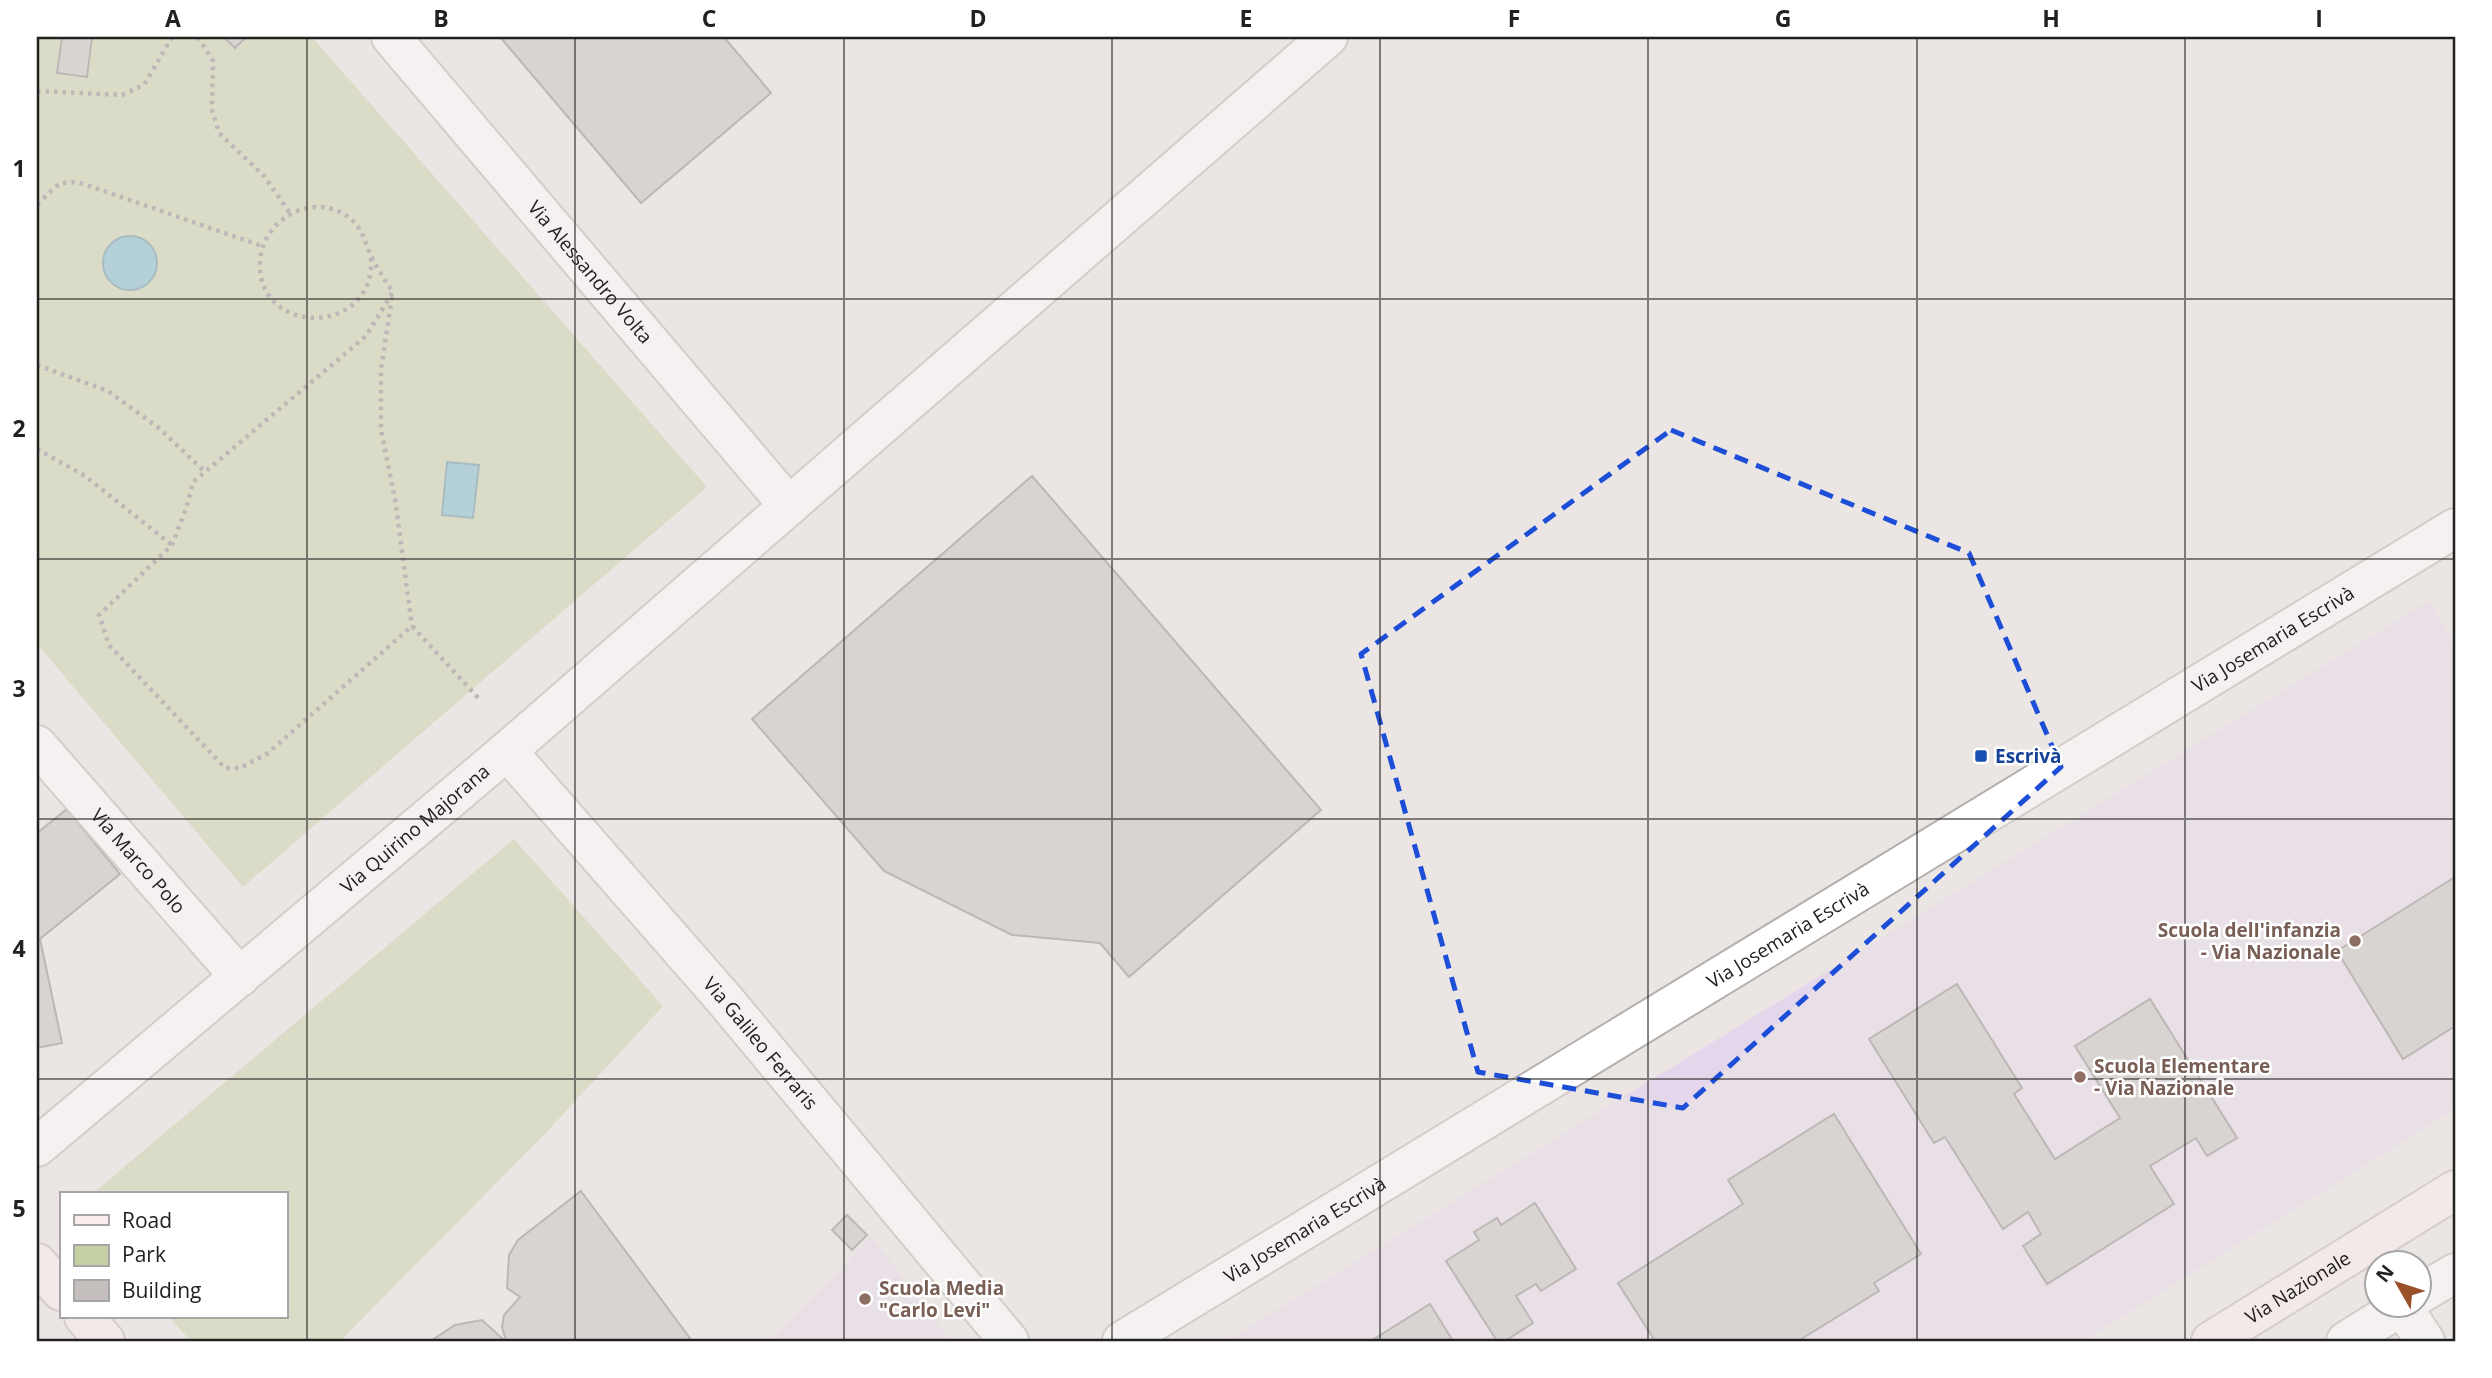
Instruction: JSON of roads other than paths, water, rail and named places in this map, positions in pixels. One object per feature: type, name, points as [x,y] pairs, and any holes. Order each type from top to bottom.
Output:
[{"type":"main road","name":"Via Nazionale","points":[[2215,1340],[2455,1190]]},
{"type":"main road","points":[[37,1262],[60,1290]]},
{"type":"main road","points":[[85,1318],[105,1341]]},
{"type":"street","name":"Via Alessandro Volta","points":[[391,37],[789,506]]},
{"type":"street","name":"Via Quirino Majorana","points":[[37,1147],[507,751],[1328,37]]},
{"type":"street","name":"Via Josemaria Escrivà","points":[[1122,1341],[2455,528]]},
{"type":"street","name":"Via Marco Polo","points":[[37,745],[240,977]]},
{"type":"street","name":"Via Galileo Ferraris","points":[[507,751],[724,999],[1009,1341]]},
{"type":"street","points":[[2432,1287],[2455,1273]]},
{"type":"street","points":[[2346,1341],[2383,1318]]},
{"type":"street","points":[[2415,1318],[2425,1341]]},
{"type":"water","points":[[130,236],[149,244],[157,263],[149,282],[130,290],[111,282],[103,263],[111,244]]},
{"type":"water","points":[[447,462],[479,465],[473,518],[442,515]]},
{"type":"place","name":"Escrivà","points":[[1981,756]]},
{"type":"place","name":"Scuola delI'infanzia - Via Nazionale","points":[[2355,941]]},
{"type":"place","name":"Scuola Elementare - Via Nazionale","points":[[2080,1077]]},
{"type":"place","name":"Scuola Media \"Carlo Levi\"","points":[[865,1299]]}]
